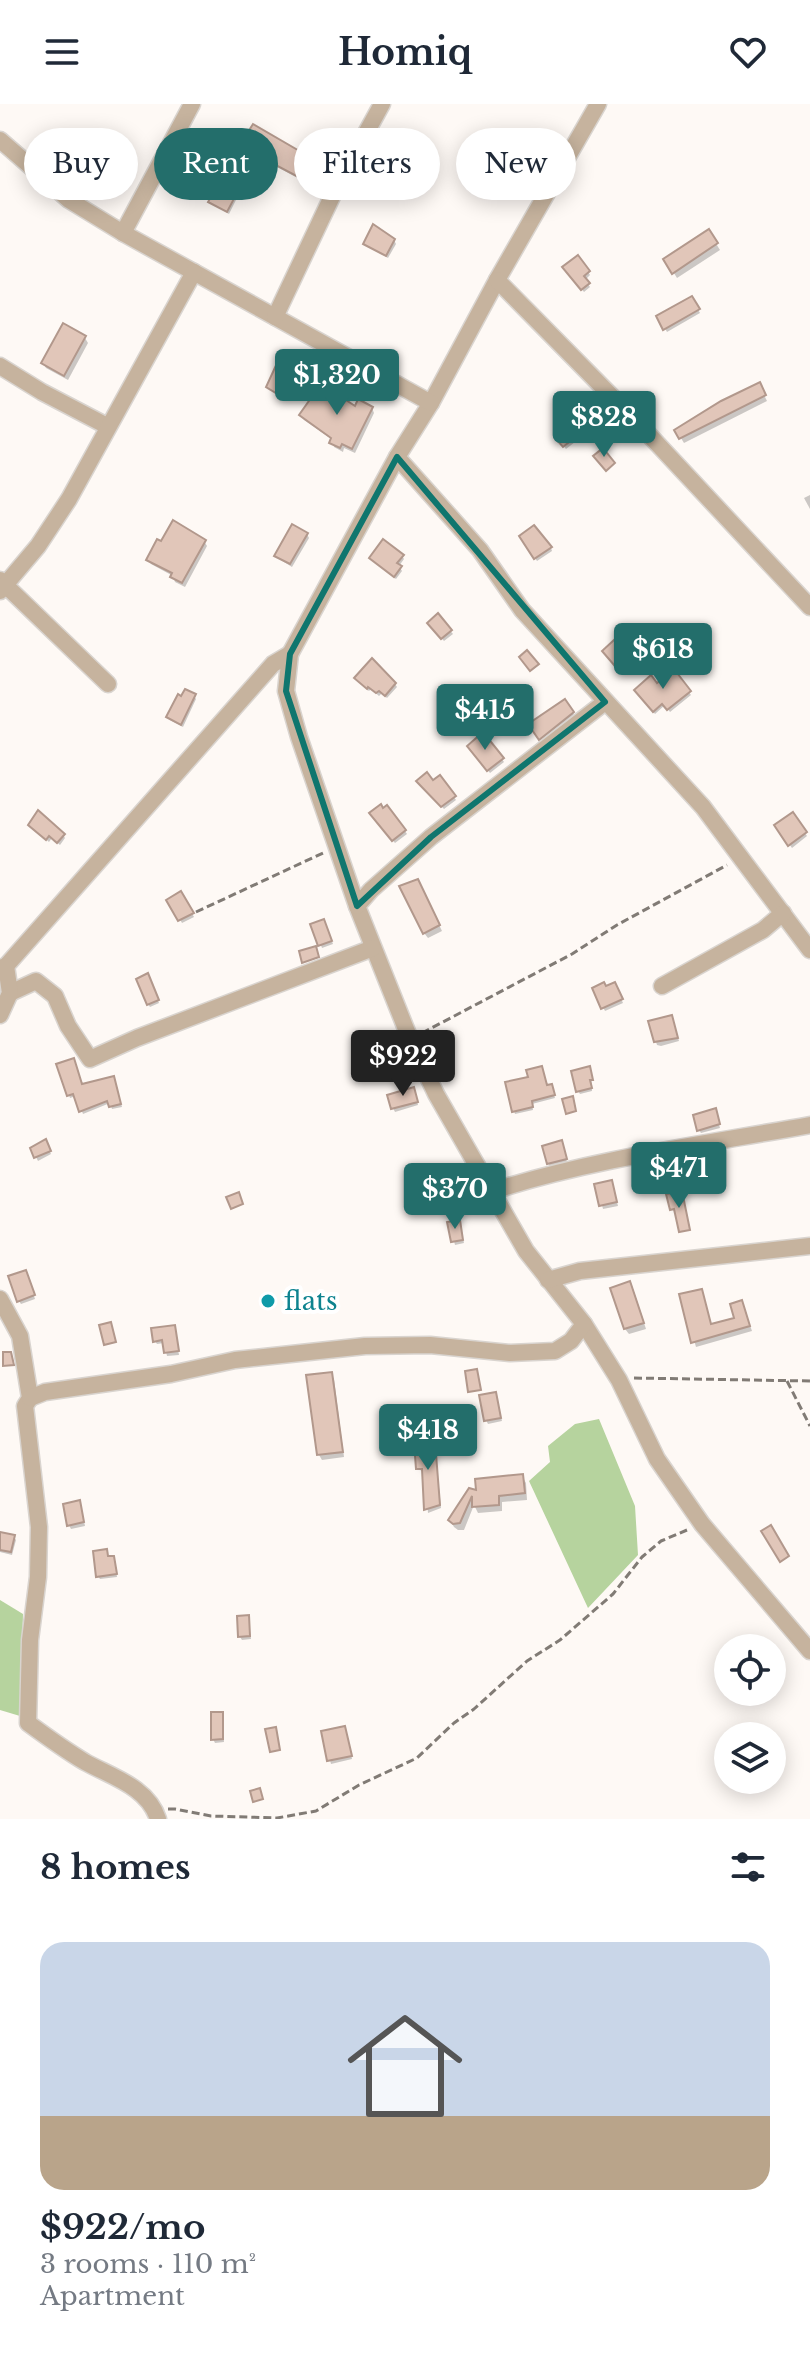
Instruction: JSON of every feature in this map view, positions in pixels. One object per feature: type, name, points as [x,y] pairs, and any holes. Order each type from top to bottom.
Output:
[{"type":"street","points":[[123,233],[192,104]]},
{"type":"street","points":[[275,317],[337,186],[382,104]]},
{"type":"street","points":[[598,104],[431,403],[397,457],[290,654],[286,691],[357,906],[410,1039],[436,1094],[526,1251],[584,1324],[619,1380],[657,1459],[702,1524],[810,1651]]},
{"type":"street","points":[[0,140],[69,200],[123,233],[431,403]]},
{"type":"street","points":[[108,684],[2,585],[38,546],[69,499],[194,272]]},
{"type":"street","points":[[497,280],[637,422],[810,607]]},
{"type":"street","points":[[0,366],[107,426]]},
{"type":"street","points":[[397,457],[480,550],[522,610],[703,807],[810,950]]},
{"type":"street","points":[[0,1015],[10,993],[3,967],[273,664],[290,654]]},
{"type":"street","points":[[357,906],[431,837],[605,702]]},
{"type":"street","points":[[662,986],[763,930],[783,913]]},
{"type":"street","points":[[10,993],[36,981],[55,996],[68,1026],[90,1059],[373,948]]},
{"type":"street","points":[[490,1192],[523,1181],[598,1165],[810,1125]]},
{"type":"street","points":[[548,1280],[580,1271],[810,1246]]},
{"type":"street","points":[[0,1299],[20,1336],[30,1398]]},
{"type":"street","points":[[156,1815],[133,1786],[87,1763],[28,1723],[30,1640],[38,1577],[39,1527],[25,1406],[30,1398],[45,1392],[171,1374],[235,1360],[365,1346],[430,1345],[510,1353],[555,1351],[571,1341],[584,1324]]},
{"type":"path","points":[[196,912],[337,846]]},
{"type":"path","points":[[410,1039],[572,954],[617,925],[705,880],[740,857]]},
{"type":"path","points":[[619,1380],[709,1377],[810,1381]]},
{"type":"path","points":[[787,1381],[810,1426]]},
{"type":"path","points":[[156,1815],[175,1809],[211,1816],[277,1818],[316,1811],[359,1785],[417,1758],[527,1661],[560,1640],[613,1594],[642,1557],[661,1541],[702,1524]]},
{"type":"highlighted area","points":[[397,457],[605,702],[431,837],[357,906],[286,691],[290,654]]},
{"type":"green space","points":[[599,1419],[635,1506],[638,1555],[588,1608],[529,1481],[550,1462],[548,1446],[575,1424]]},
{"type":"green space","points":[[0,1600],[23,1614],[20,1716],[0,1710]]},
{"type":"building","points":[[278,139],[294,148],[294,175],[278,166]]},
{"type":"building","points":[[209,200],[233,200],[227,212]]},
{"type":"building","points":[[373,224],[395,239],[386,256],[363,244]]},
{"type":"building","points":[[709,229],[718,243],[672,274],[663,259]]},
{"type":"building","points":[[578,255],[590,271],[584,276],[590,283],[581,290],[562,267]]},
{"type":"building","points":[[692,296],[700,309],[663,330],[656,316]]},
{"type":"building","points":[[63,323],[86,336],[64,376],[41,363]]},
{"type":"building","points":[[292,356],[302,363],[295,374],[298,376],[285,395],[281,392],[279,395],[266,387],[278,361],[286,366]]},
{"type":"building","points":[[760,382],[766,395],[679,439],[674,430],[721,401]]},
{"type":"building","points":[[325,386],[355,406],[358,399],[373,407],[352,449],[329,443],[331,438],[299,415],[316,391],[320,394]]},
{"type":"building","points":[[576,422],[583,431],[563,447],[555,438]]},
{"type":"building","points":[[603,448],[615,463],[606,471],[593,456]]},
{"type":"building","points":[[173,520],[206,540],[182,583],[170,577],[172,573],[146,560],[157,539],[161,541]]},
{"type":"building","points":[[292,524],[308,533],[290,564],[274,556]]},
{"type":"building","points":[[534,525],[552,547],[534,559],[519,536]]},
{"type":"building","points":[[383,539],[404,555],[397,563],[402,566],[394,577],[369,558]]},
{"type":"building","points":[[438,613],[452,630],[441,639],[427,623]]},
{"type":"building","points":[[614,640],[626,654],[614,665],[602,651]]},
{"type":"building","points":[[527,650],[539,664],[530,671],[519,657]]},
{"type":"building","points":[[372,658],[396,683],[385,696],[379,691],[376,693],[367,689],[354,678]]},
{"type":"building","points":[[674,669],[691,691],[667,710],[662,704],[653,712],[634,690],[651,675],[657,683]]},
{"type":"building","points":[[185,689],[196,694],[181,725],[166,717],[178,694],[181,696]]},
{"type":"building","points":[[565,699],[574,712],[539,740],[528,724]]},
{"type":"building","points":[[483,732],[504,758],[487,771],[467,746]]},
{"type":"building","points":[[427,772],[433,780],[440,775],[456,796],[441,807],[416,781]]},
{"type":"building","points":[[381,804],[383,808],[387,805],[406,830],[392,841],[369,813]]},
{"type":"building","points":[[38,810],[65,834],[57,843],[49,836],[46,840],[28,825]]},
{"type":"building","points":[[793,812],[807,832],[788,846],[774,825]]},
{"type":"building","points":[[418,879],[440,925],[423,934],[399,886]]},
{"type":"building","points":[[181,891],[194,913],[178,921],[166,900]]},
{"type":"building","points":[[324,919],[332,941],[318,946],[310,924]]},
{"type":"building","points":[[316,946],[319,957],[302,963],[299,951]]},
{"type":"building","points":[[148,973],[159,1000],[147,1005],[136,979]]},
{"type":"building","points":[[604,982],[606,986],[615,982],[623,999],[601,1009],[592,988]]},
{"type":"building","points":[[672,1015],[678,1038],[654,1042],[648,1021]]},
{"type":"building","points":[[74,1058],[82,1084],[114,1076],[121,1104],[109,1107],[107,1101],[79,1112],[73,1094],[67,1096],[56,1064]]},
{"type":"building","points":[[385,1061],[389,1072],[372,1077],[369,1066]]},
{"type":"building","points":[[542,1066],[547,1085],[552,1084],[555,1095],[532,1101],[533,1107],[512,1112],[505,1082],[528,1077],[526,1070]]},
{"type":"building","points":[[590,1066],[592,1088],[576,1092],[571,1071]]},
{"type":"building","points":[[414,1087],[418,1102],[391,1109],[387,1095]]},
{"type":"building","points":[[573,1096],[576,1111],[566,1114],[562,1099]]},
{"type":"building","points":[[716,1108],[720,1124],[697,1131],[693,1115]]},
{"type":"building","points":[[46,1139],[51,1151],[34,1158],[30,1148]]},
{"type":"building","points":[[562,1140],[567,1159],[547,1164],[542,1146]]},
{"type":"building","points":[[612,1180],[617,1202],[599,1206],[594,1184]]},
{"type":"building","points":[[682,1191],[690,1230],[679,1232],[674,1209],[670,1210],[666,1194]]},
{"type":"building","points":[[239,1192],[243,1204],[231,1209],[226,1197]]},
{"type":"building","points":[[460,1220],[463,1240],[451,1242],[447,1222]]},
{"type":"building","points":[[26,1270],[35,1295],[17,1302],[8,1276]]},
{"type":"building","points":[[630,1281],[644,1323],[624,1329],[610,1288]]},
{"type":"building","points":[[702,1289],[711,1324],[734,1318],[730,1304],[742,1300],[750,1326],[691,1343],[679,1294]]},
{"type":"building","points":[[111,1322],[116,1342],[104,1345],[99,1325]]},
{"type":"building","points":[[175,1325],[179,1351],[164,1353],[162,1340],[153,1342],[151,1328]]},
{"type":"building","points":[[3,1352],[11,1352],[14,1365],[3,1366]]},
{"type":"building","points":[[477,1369],[481,1390],[468,1392],[465,1371]]},
{"type":"building","points":[[332,1372],[343,1452],[317,1455],[306,1375]]},
{"type":"building","points":[[496,1392],[501,1418],[484,1421],[479,1395]]},
{"type":"building","points":[[435,1441],[440,1505],[424,1510],[422,1469],[416,1469],[414,1442]]},
{"type":"building","points":[[523,1474],[525,1493],[499,1496],[499,1505],[472,1507],[472,1496],[460,1523],[453,1524],[448,1520],[469,1488],[476,1490],[475,1479]]},
{"type":"building","points":[[80,1500],[84,1522],[67,1526],[63,1504]]},
{"type":"building","points":[[771,1525],[789,1556],[780,1562],[761,1531]]},
{"type":"building","points":[[0,1532],[15,1535],[11,1552],[0,1550]]},
{"type":"building","points":[[107,1549],[108,1556],[114,1556],[117,1574],[96,1577],[93,1551]]},
{"type":"building","points":[[249,1615],[250,1636],[238,1637],[237,1616]]},
{"type":"building","points":[[211,1712],[223,1712],[223,1739],[211,1740]]},
{"type":"building","points":[[345,1726],[352,1756],[327,1761],[321,1731]]},
{"type":"building","points":[[276,1727],[280,1750],[270,1752],[265,1729]]},
{"type":"building","points":[[260,1788],[263,1799],[253,1802],[250,1791]]},
{"type":"place","name":"flats","points":[[268,1301]]}]
